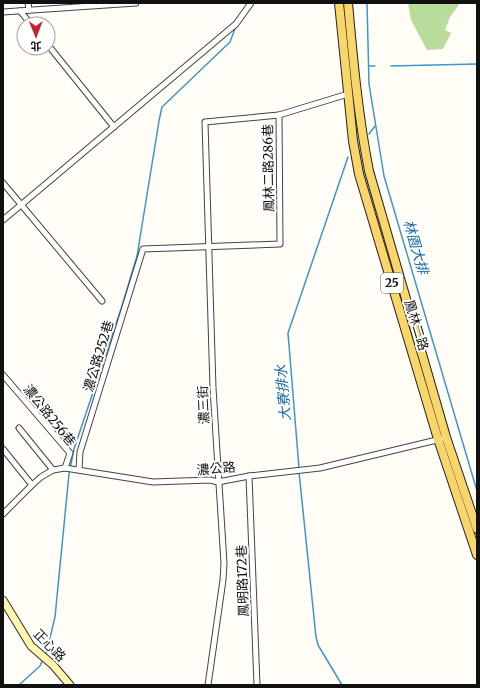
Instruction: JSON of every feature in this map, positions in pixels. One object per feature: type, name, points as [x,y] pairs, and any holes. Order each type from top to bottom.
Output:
[{"type":"main road","name":"鳳林二路","points":[[338,3],[353,141],[359,174],[477,555]]},
{"type":"main road","name":"鳳林二路","points":[[348,3],[356,92],[362,138],[369,171],[442,438],[477,530]]},
{"type":"street","points":[[28,3],[28,10]]},
{"type":"street","points":[[3,12],[136,3]]},
{"type":"street","points":[[3,220],[236,24],[251,3]]},
{"type":"street","points":[[20,11],[24,16]]},
{"type":"street","points":[[56,56],[114,127]]},
{"type":"street","name":"鳳林二路286巷","points":[[208,247],[280,244],[279,115],[348,94]]},
{"type":"street","name":"濃三街","points":[[208,685],[224,564],[218,482],[208,247],[205,122],[279,115]]},
{"type":"street","points":[[3,183],[102,301]]},
{"type":"street","name":"濃公路252巷","points":[[79,470],[80,452],[143,249],[208,247]]},
{"type":"street","name":"濃公路256巷","points":[[4,378],[70,453],[68,469]]},
{"type":"street","points":[[19,428],[53,470]]},
{"type":"street","name":"濃公路","points":[[3,514],[32,485],[53,470],[79,470],[153,482],[210,480],[218,482],[249,476],[305,471],[442,438]]},
{"type":"street","points":[[3,449],[32,485]]},
{"type":"street","name":"鳳明路172巷","points":[[249,476],[257,685]]},
{"type":"street","name":"正心路","points":[[3,600],[22,634],[31,646],[39,655],[59,671],[70,685]]},
{"type":"green space","points":[[408,3],[460,3],[450,17],[445,30],[451,33],[443,49],[427,50],[411,20]]},
{"type":"waterway","name":"林園大排","points":[[367,3],[369,84],[384,176],[477,491]]},
{"type":"waterway","points":[[45,655],[55,617],[69,474],[74,449],[121,309],[137,256],[162,107],[230,42],[236,26]]},
{"type":"waterway","points":[[391,66],[477,64]]},
{"type":"waterway","name":"林園大排","points":[[369,66],[375,66]]},
{"type":"waterway","points":[[369,134],[375,126]]},
{"type":"waterway","name":"大寮排水","points":[[299,468],[288,333],[348,157]]},
{"type":"waterway","name":"大寮排水","points":[[299,472],[316,637],[318,645],[342,685]]},
{"type":"waterway","points":[[19,685],[40,666],[43,659]]}]
